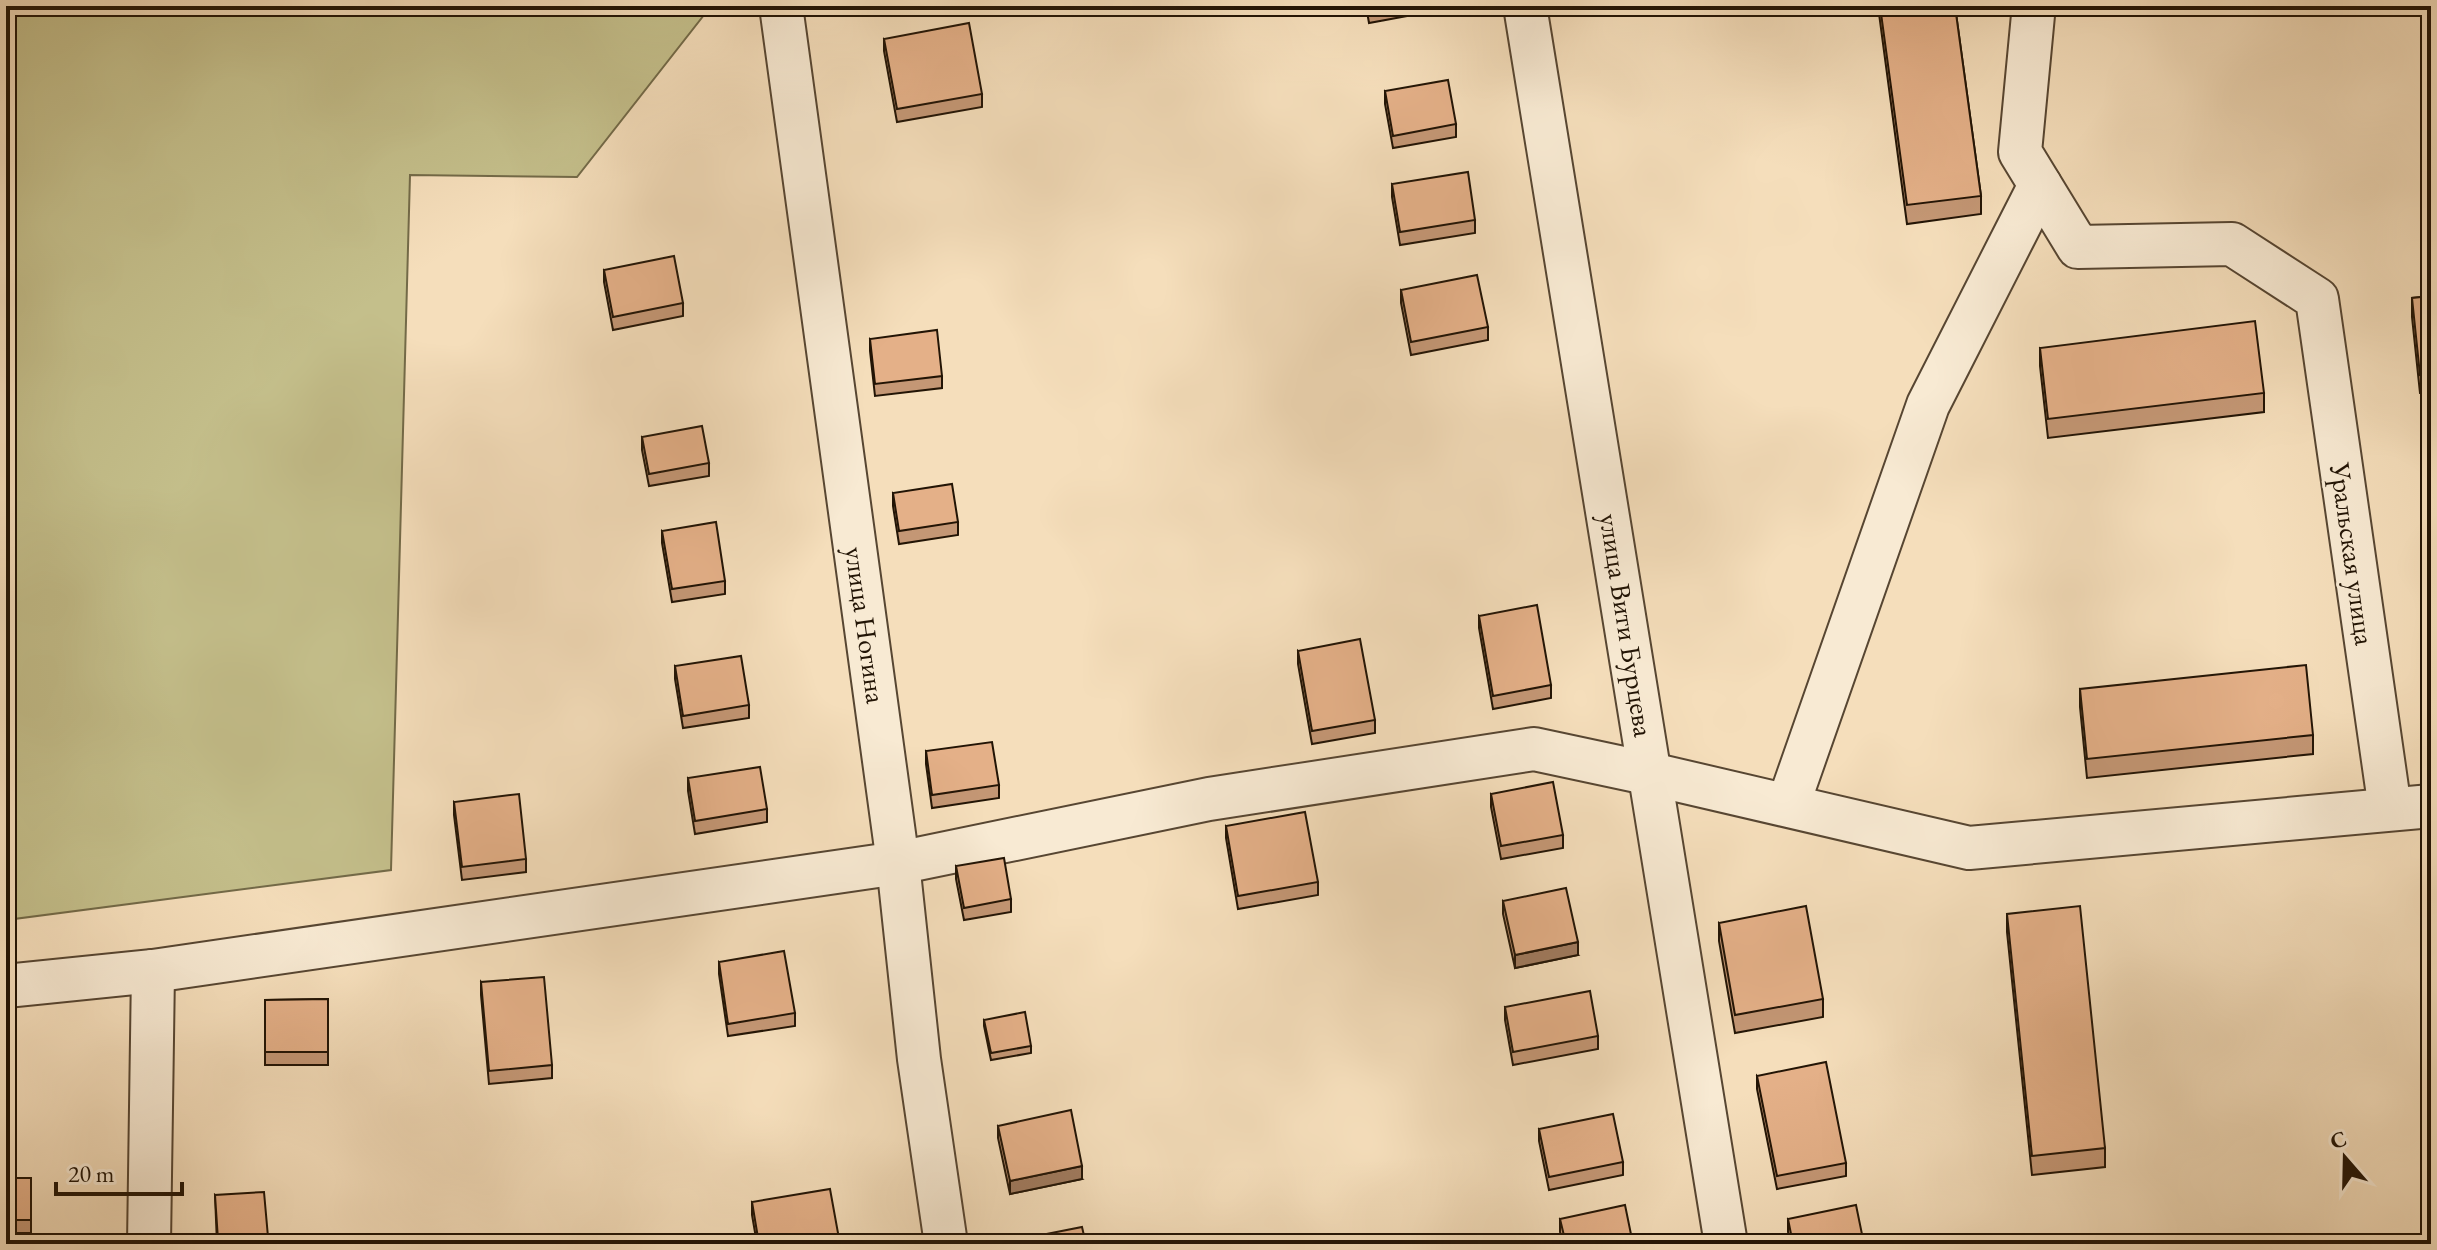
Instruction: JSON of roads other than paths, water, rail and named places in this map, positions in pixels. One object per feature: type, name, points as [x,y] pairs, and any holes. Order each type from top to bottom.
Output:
[{"type":"street","name":"улица Ногина","points":[[781,6],[898,863],[919,1059],[946,1244]]},
{"type":"street","name":"улица Вити Бурцева","points":[[1525,6],[1726,1244]]},
{"type":"street","points":[[1788,805],[1928,405],[2040,185],[2020,152],[2033,15]]},
{"type":"street","name":"Уральская улица","points":[[2040,185],[2078,247],[2232,244],[2317,299],[2390,809]]},
{"type":"street","points":[[6,986],[153,971],[898,863],[1209,799],[1534,749],[1969,848],[2431,806]]},
{"type":"street","points":[[149,1244],[153,971]]}]
